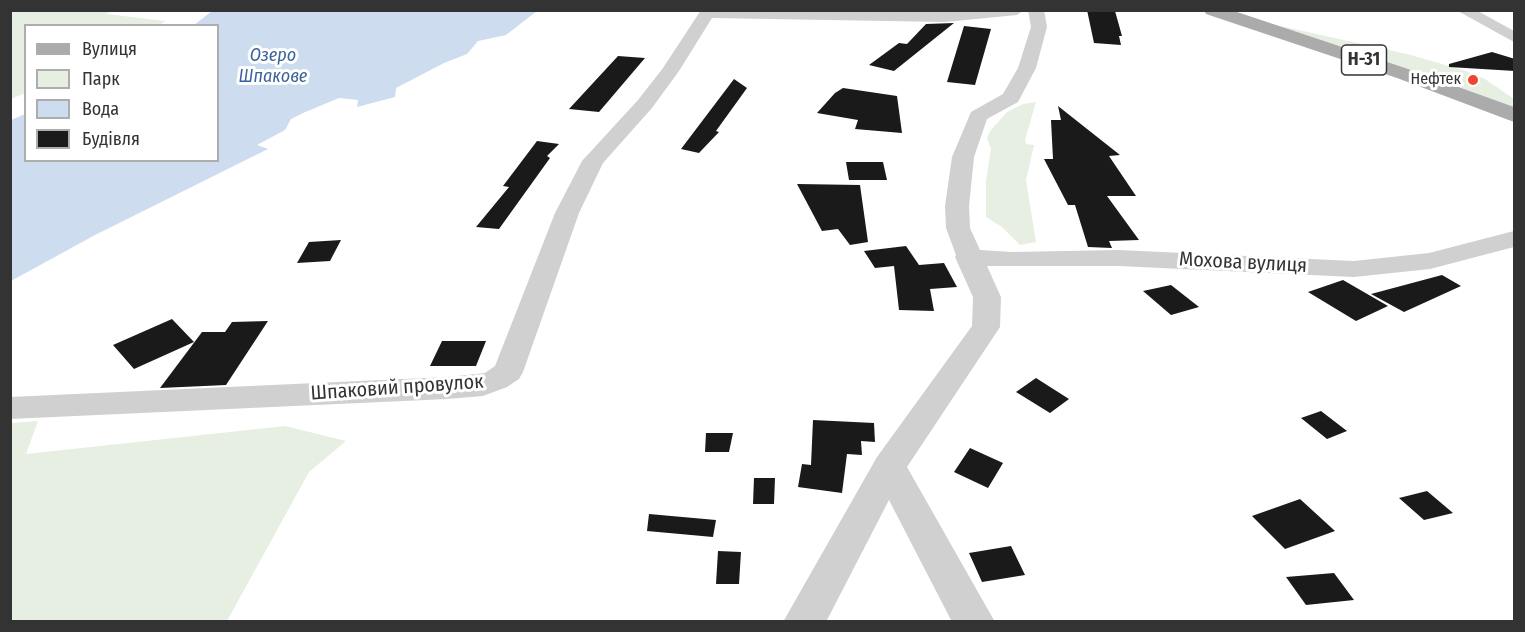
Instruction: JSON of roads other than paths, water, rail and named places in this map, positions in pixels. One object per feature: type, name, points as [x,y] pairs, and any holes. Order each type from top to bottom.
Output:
[{"type":"main road","name":"Н-31","points":[[1212,10],[1404,74],[1515,115]]},
{"type":"street","points":[[708,12],[945,17],[1017,10]]},
{"type":"street","points":[[804,621],[889,466],[986,327],[987,297],[968,257],[958,228],[957,206],[963,157],[978,116],[1011,98],[1027,68],[1039,27],[1036,10]]},
{"type":"street","points":[[1463,10],[1515,37]]},
{"type":"street","name":"Шпаковий провулок","points":[[10,408],[447,388],[483,385],[496,380],[508,372],[567,213],[593,161],[645,104],[670,71],[708,12]]},
{"type":"street","name":"Мохова вулиця","points":[[968,257],[1012,260],[1119,258],[1354,269],[1431,261],[1515,239]]},
{"type":"street","points":[[889,466],[974,621]]},
{"type":"water","name":"Озеро Шпакове","points":[[212,11],[537,11],[506,35],[478,41],[467,54],[444,63],[396,88],[395,97],[357,107],[358,100],[339,98],[291,119],[285,130],[257,145],[268,149],[95,235],[11,281],[11,120],[24,114],[24,162],[219,162],[219,24],[195,24]]},
{"type":"place","name":"Нефтек","points":[[1473,80]]}]
